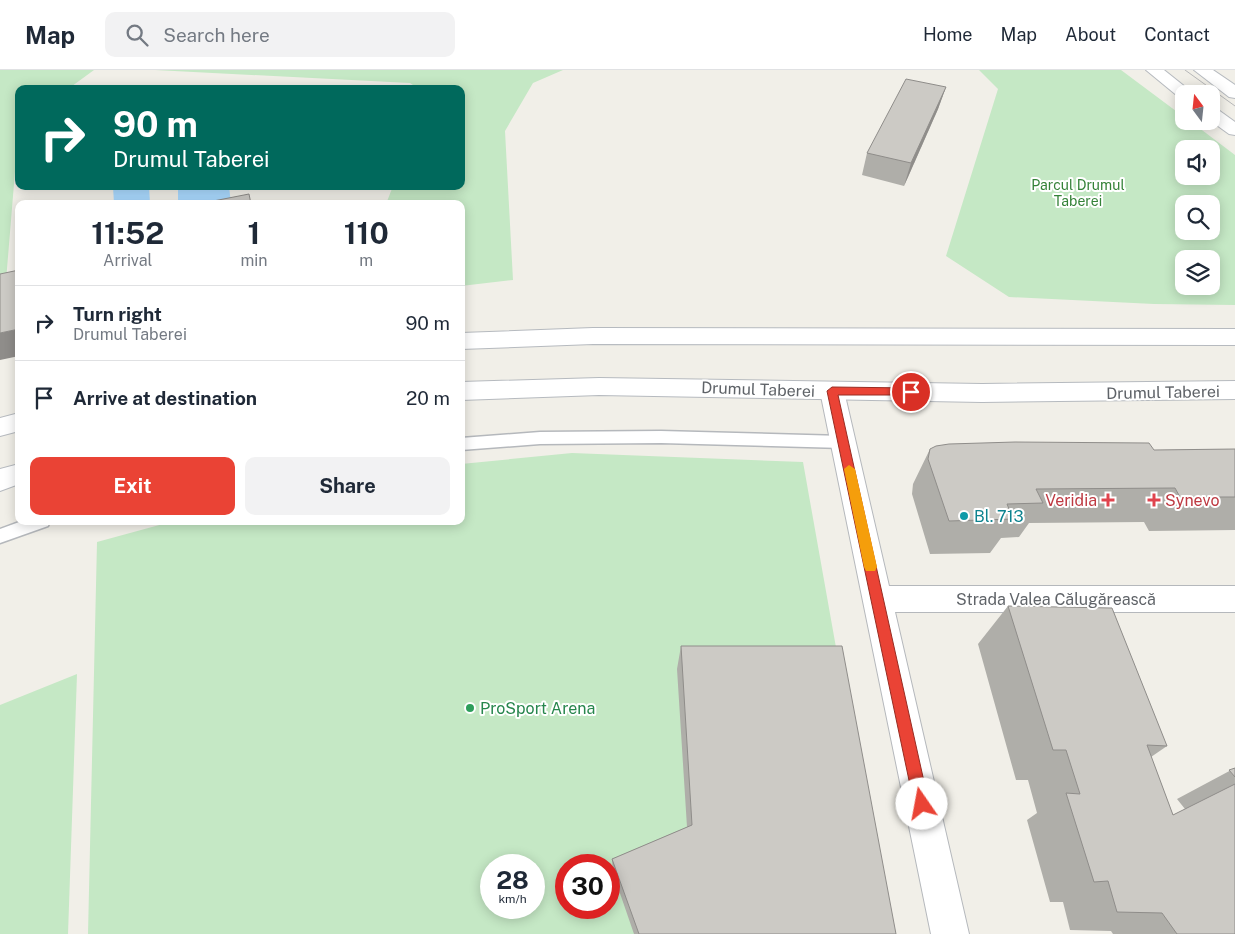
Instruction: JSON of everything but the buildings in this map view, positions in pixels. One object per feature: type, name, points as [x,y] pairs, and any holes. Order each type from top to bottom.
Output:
[{"type":"main road","points":[[1154,70],[1175,86]]},
{"type":"main road","points":[[1202,70],[1235,93]]},
{"type":"main road","points":[[1220,119],[1235,130]]},
{"type":"main road","points":[[465,341],[593,336],[1235,337]]},
{"type":"main road","name":"Drumul Taberei","points":[[465,391],[657,386],[832,391],[1089,393],[1235,390]]},
{"type":"main road","points":[[832,391],[950,934]]},
{"type":"main road","points":[[0,427],[15,423]]},
{"type":"main road","points":[[0,480],[15,475]]},
{"type":"main road","name":"Strada Valea Călugărească","points":[[877,599],[1235,599]]},
{"type":"lane","points":[[465,444],[540,438],[661,437],[843,442]]},
{"type":"lane","points":[[0,536],[31,525]]},
{"type":"green space","points":[[0,70],[94,70],[73,85],[15,85],[15,172],[5,293],[0,294]]},
{"type":"green space","points":[[155,70],[563,70],[533,83],[505,131],[513,280],[465,286],[465,200],[388,200],[391,190],[465,190],[465,85],[413,85],[410,83]]},
{"type":"green space","name":"Parcul Drumul Taberei","points":[[979,70],[1121,70],[1175,110],[1175,130],[1202,130],[1215,140],[1175,140],[1175,185],[1220,185],[1220,144],[1235,155],[1235,305],[1154,304],[1009,297],[946,256],[998,89]]},
{"type":"green space","name":"ProSport Arena","points":[[572,453],[803,462],[887,934],[88,934],[97,542],[159,525],[465,525],[465,464]]},
{"type":"green space","points":[[77,674],[68,934],[0,934],[0,705]]},
{"type":"water","points":[[113,190],[149,190],[150,200],[114,200]]},
{"type":"water","points":[[178,190],[229,190],[231,200],[178,200]]},
{"type":"tram line","points":[[1185,70],[1235,106]]},
{"type":"slow traffic","points":[[849,469],[871,567]]},
{"type":"place","name":"Veridia","points":[[1108,500]]},
{"type":"place","name":"Synevo","points":[[1154,500]]},
{"type":"place","name":"Bl. 713","points":[[964,516]]},
{"type":"place","name":"ProSport Arena","points":[[470,708]]},
{"type":"route","points":[[911,392],[832,391],[922,804]]}]
